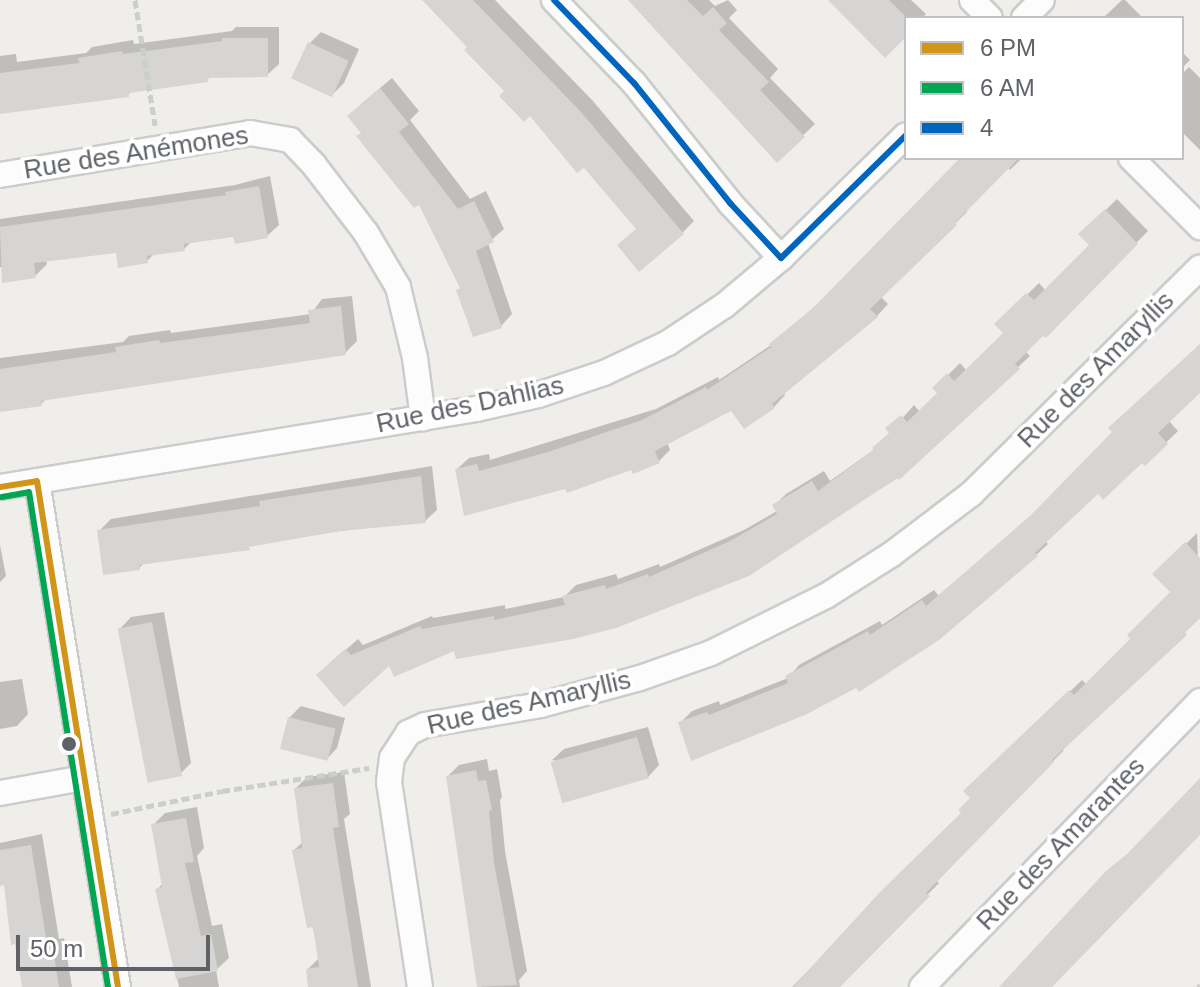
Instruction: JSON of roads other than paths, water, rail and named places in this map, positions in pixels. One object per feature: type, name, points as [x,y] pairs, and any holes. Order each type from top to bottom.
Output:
[{"type":"street","points":[[554,0],[634,83],[730,203],[781,258]]},
{"type":"street","points":[[972,0],[988,16]]},
{"type":"street","points":[[1026,16],[1042,0]]},
{"type":"street","name":"Rue des Anémones","points":[[0,175],[250,133],[290,140],[314,165],[366,233],[398,287],[415,358],[423,418]]},
{"type":"street","name":"Rue des Dahlias","points":[[0,487],[423,418],[538,395],[626,363],[706,318],[781,258],[904,137]]},
{"type":"street","points":[[1133,160],[1200,227]]},
{"type":"street","name":"Rue des Amaryllis","points":[[420,987],[389,782],[392,758],[408,733],[425,725],[541,705],[640,678],[731,644],[826,596],[892,554],[971,494],[1200,267]]},
{"type":"street","points":[[37,481],[118,987]]},
{"type":"street","name":"Rue des Amarantes","points":[[922,987],[1200,701]]},
{"type":"street","points":[[0,793],[83,778]]}]
